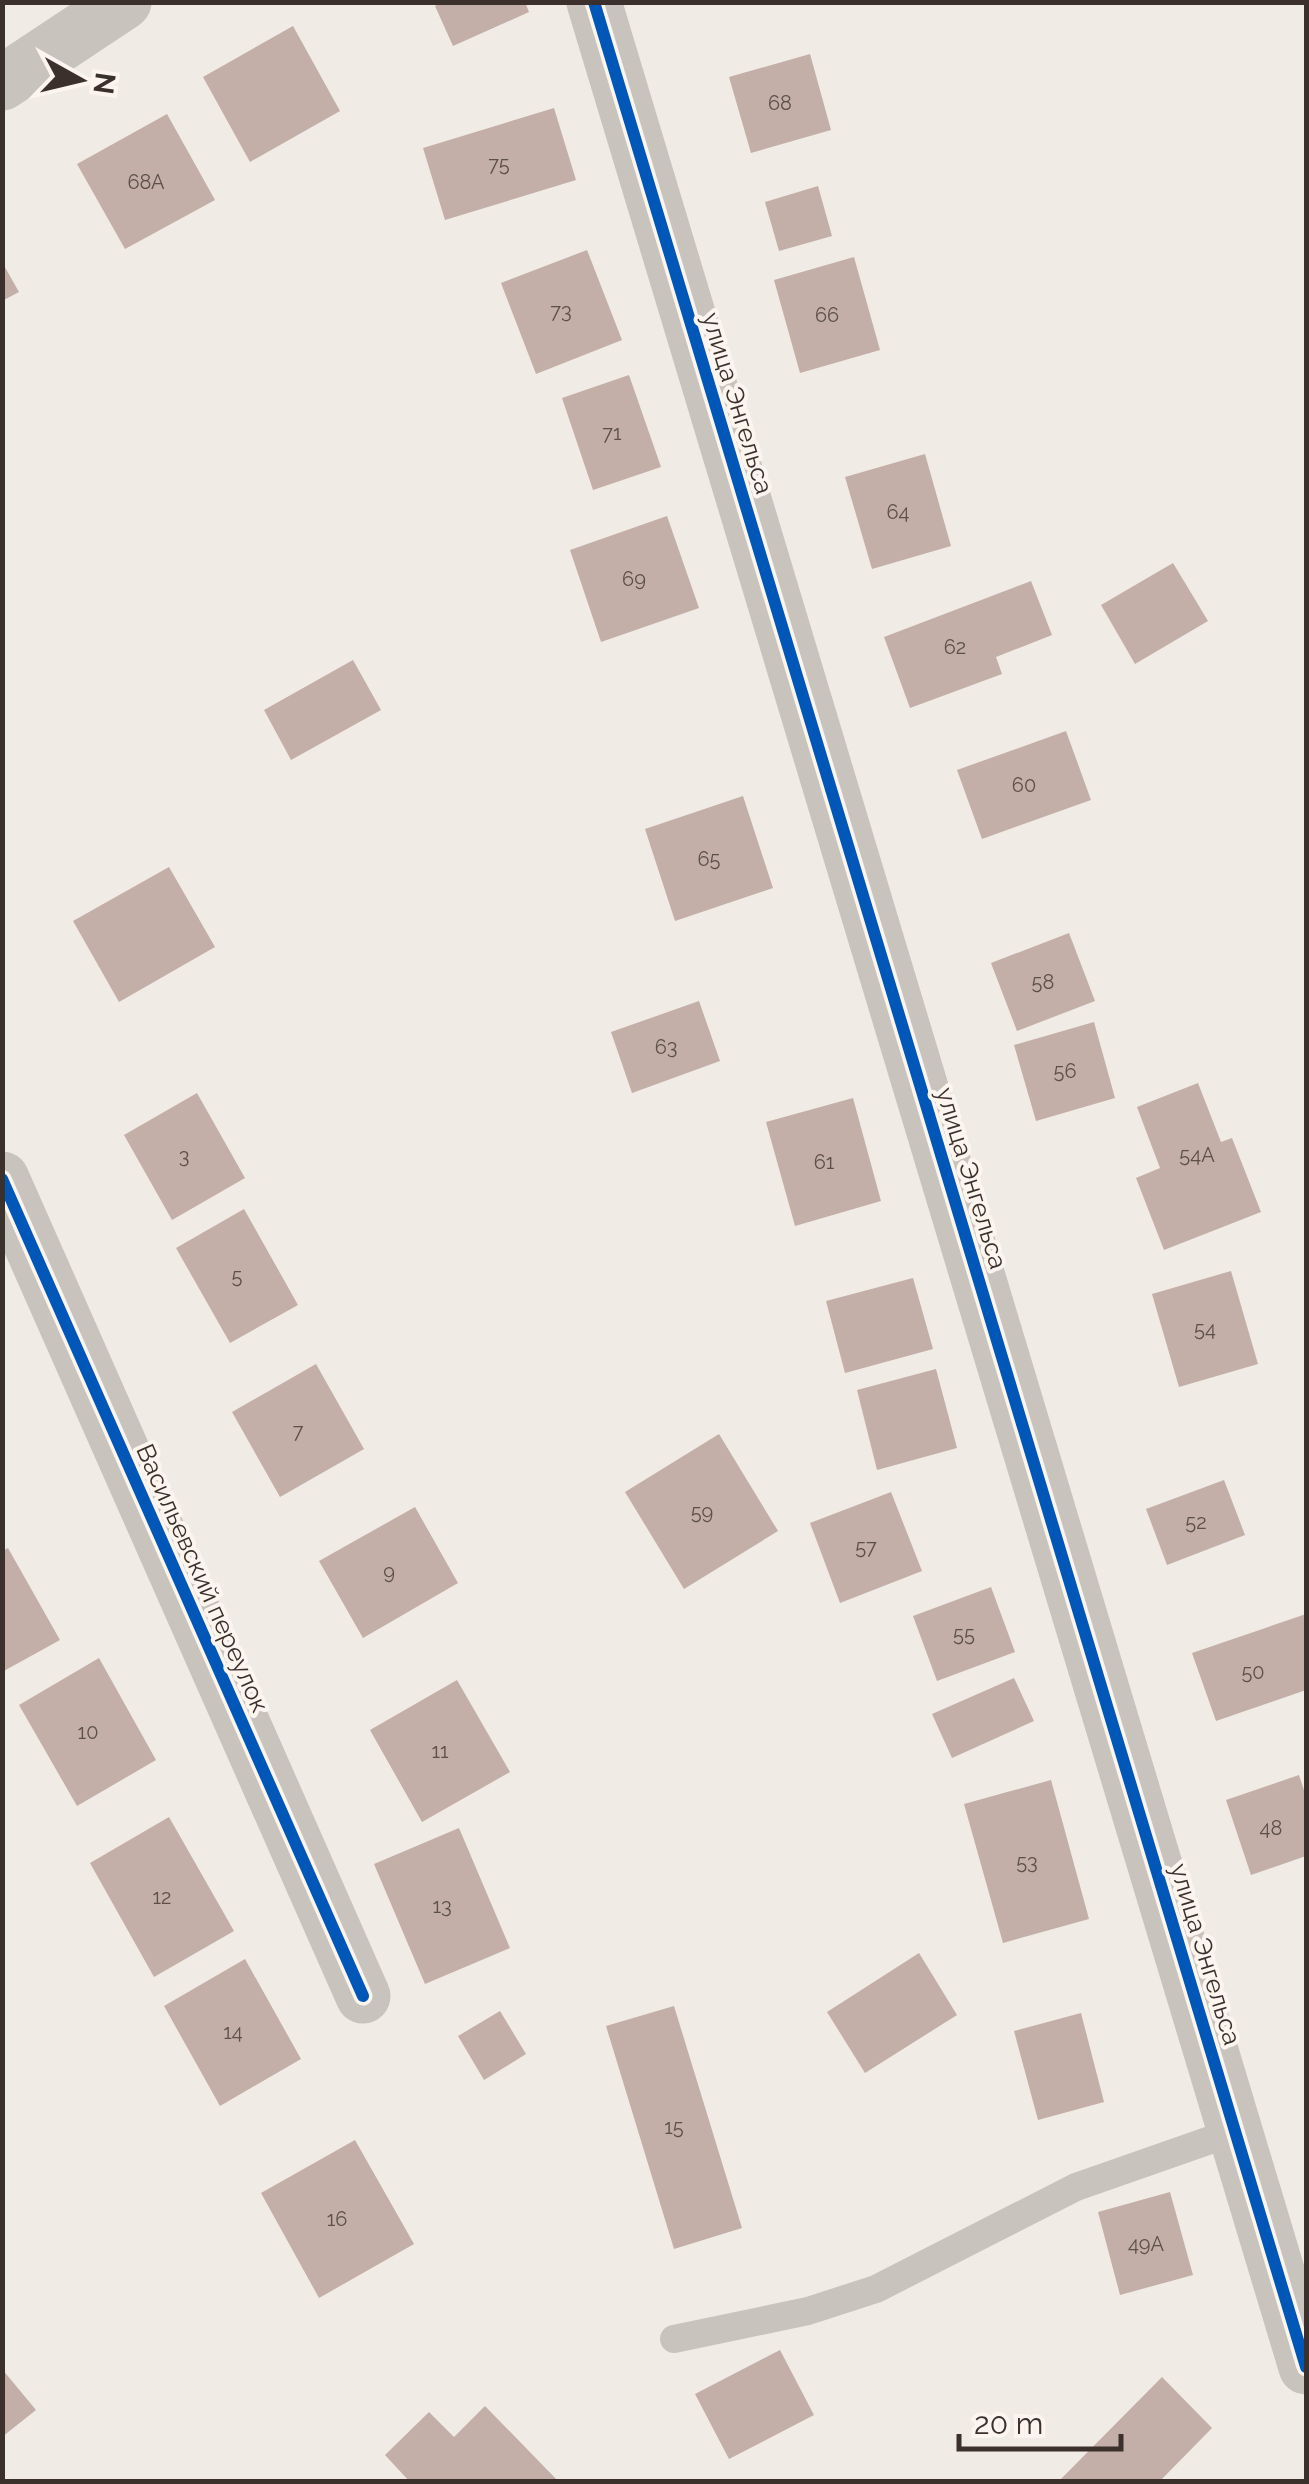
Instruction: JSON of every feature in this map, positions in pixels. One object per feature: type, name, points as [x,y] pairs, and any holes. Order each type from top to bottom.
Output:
[{"type":"street","points":[[2,83],[124,2]]},
{"type":"street","name":"улица Энгельса","points":[[594,2],[1306,2367]]},
{"type":"street","name":"Васильевский переулок","points":[[2,1179],[363,1996]]},
{"type":"lane","points":[[674,2339],[808,2311],[876,2289],[1076,2187],[1236,2131]]},
{"type":"building","points":[[442,2],[525,2],[529,12],[453,46],[435,6]]},
{"type":"building","points":[[293,26],[340,111],[250,162],[203,77]]},
{"type":"building","points":[[810,54],[831,130],[751,153],[729,77]]},
{"type":"building","points":[[554,108],[576,180],[445,220],[423,148]]},
{"type":"building","points":[[167,114],[215,200],[125,249],[77,164]]},
{"type":"building","points":[[818,186],[832,236],[779,251],[765,202]]},
{"type":"building","points":[[587,250],[622,340],[536,374],[501,283]]},
{"type":"building","points":[[854,257],[880,350],[800,373],[774,280]]},
{"type":"building","points":[[2,262],[19,292],[2,301]]},
{"type":"building","points":[[629,375],[661,467],[593,490],[562,398]]},
{"type":"building","points":[[925,454],[951,546],[872,569],[845,477]]},
{"type":"building","points":[[667,516],[699,608],[601,642],[570,550]]},
{"type":"building","points":[[1173,563],[1208,621],[1135,664],[1101,605]]},
{"type":"building","points":[[1031,581],[1052,635],[996,657],[1002,674],[910,708],[884,637]]},
{"type":"building","points":[[353,660],[381,710],[291,760],[264,710]]},
{"type":"building","points":[[1066,731],[1091,800],[982,839],[957,770]]},
{"type":"building","points":[[743,796],[773,888],[675,921],[645,829]]},
{"type":"building","points":[[169,867],[215,947],[119,1002],[73,921]]},
{"type":"building","points":[[1069,933],[1095,1001],[1017,1031],[991,963]]},
{"type":"building","points":[[699,1001],[720,1061],[632,1093],[611,1032]]},
{"type":"building","points":[[1094,1022],[1115,1098],[1036,1121],[1014,1045]]},
{"type":"building","points":[[1198,1083],[1221,1142],[1232,1138],[1261,1212],[1164,1250],[1136,1178],[1160,1168],[1137,1107]]},
{"type":"building","points":[[197,1093],[245,1178],[172,1220],[124,1135]]},
{"type":"building","points":[[853,1098],[881,1201],[795,1226],[766,1122]]},
{"type":"building","points":[[244,1209],[298,1305],[230,1343],[176,1248]]},
{"type":"building","points":[[1231,1271],[1258,1364],[1179,1387],[1152,1294]]},
{"type":"building","points":[[913,1278],[933,1349],[845,1373],[826,1301]]},
{"type":"building","points":[[316,1364],[364,1449],[280,1497],[232,1412]]},
{"type":"building","points":[[936,1369],[957,1448],[877,1470],[857,1390]]},
{"type":"building","points":[[719,1434],[778,1531],[684,1589],[625,1492]]},
{"type":"building","points":[[1224,1480],[1245,1535],[1167,1565],[1146,1509]]},
{"type":"building","points":[[891,1492],[922,1571],[840,1603],[810,1523]]},
{"type":"building","points":[[415,1507],[458,1583],[363,1638],[319,1561]]},
{"type":"building","points":[[8,1548],[60,1640],[2,1672],[2,1551]]},
{"type":"building","points":[[991,1587],[1015,1652],[937,1681],[913,1616]]},
{"type":"building","points":[[1306,1614],[1306,1690],[1216,1721],[1192,1653]]},
{"type":"building","points":[[99,1658],[156,1760],[77,1806],[19,1705]]},
{"type":"building","points":[[1014,1678],[1034,1721],[952,1758],[932,1714]]},
{"type":"building","points":[[457,1680],[510,1772],[422,1822],[370,1730]]},
{"type":"building","points":[[1299,1775],[1306,1796],[1306,1856],[1251,1875],[1226,1800]]},
{"type":"building","points":[[1051,1780],[1089,1919],[1003,1943],[964,1804]]},
{"type":"building","points":[[169,1817],[234,1931],[154,1977],[90,1863]]},
{"type":"building","points":[[459,1828],[510,1948],[425,1984],[374,1864]]},
{"type":"building","points":[[919,1953],[957,2015],[865,2073],[827,2012]]},
{"type":"building","points":[[245,1959],[301,2059],[220,2106],[164,2006]]},
{"type":"building","points":[[674,2006],[742,2228],[674,2249],[606,2026]]},
{"type":"building","points":[[500,2011],[526,2054],[484,2080],[458,2036]]},
{"type":"building","points":[[1081,2013],[1104,2102],[1038,2120],[1014,2031]]},
{"type":"building","points":[[355,2140],[414,2244],[319,2298],[261,2193]]},
{"type":"building","points":[[1170,2192],[1193,2275],[1120,2295],[1098,2212]]},
{"type":"building","points":[[780,2350],[814,2415],[729,2459],[695,2394]]},
{"type":"building","points":[[2,2369],[36,2410],[2,2437]]},
{"type":"building","points":[[1162,2377],[1212,2428],[1159,2482],[1058,2482]]},
{"type":"building","points":[[485,2406],[559,2482],[410,2482],[385,2455],[429,2412],[454,2437]]},
{"type":"cycle path","points":[[594,2],[1306,2367]]},
{"type":"cycle path","points":[[2,1179],[363,1996]]}]
